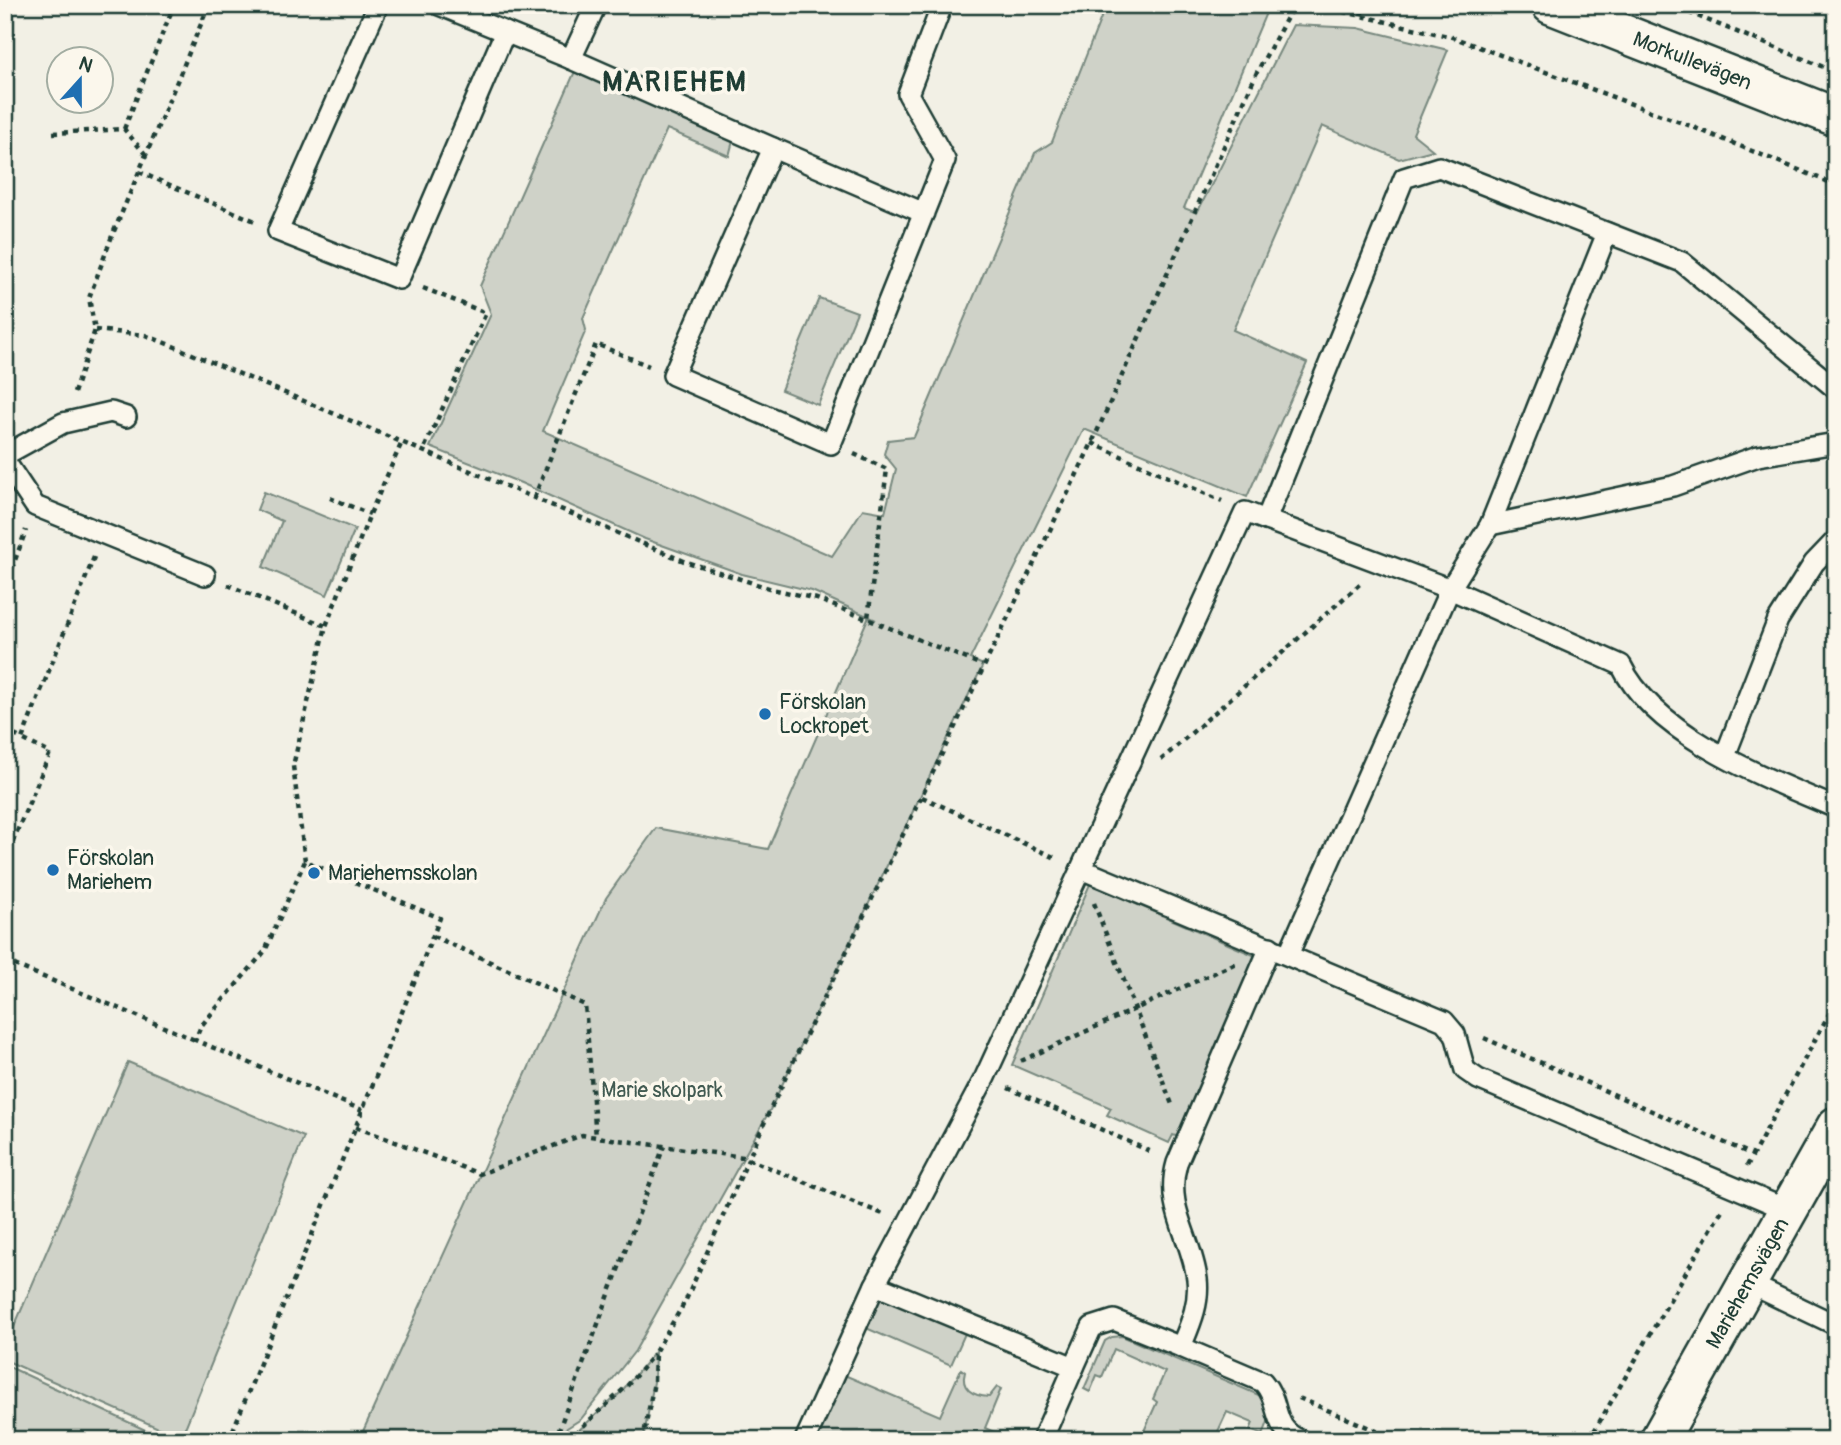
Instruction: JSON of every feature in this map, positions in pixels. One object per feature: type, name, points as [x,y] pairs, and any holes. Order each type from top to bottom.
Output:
[{"type":"street","name":"Morkullevägen","points":[[1551,5],[1609,16],[1836,117]]},
{"type":"street","name":"Mariehemsvägen","points":[[1659,1440],[1836,1126]]},
{"type":"lane","points":[[378,5],[278,231],[399,279],[505,32]]},
{"type":"lane","points":[[439,5],[570,59],[923,213]]},
{"type":"lane","points":[[570,59],[596,5]]},
{"type":"lane","points":[[773,148],[673,375],[831,444],[945,160],[908,94],[942,5]]},
{"type":"lane","points":[[1266,520],[1404,177],[1439,167],[1682,262],[1836,389]]},
{"type":"lane","points":[[1181,1348],[1196,1309],[1197,1279],[1174,1201],[1172,1180],[1177,1163],[1450,589],[1490,525],[1607,233]]},
{"type":"lane","points":[[5,455],[63,424],[111,412],[126,417]]},
{"type":"lane","points":[[1490,525],[1673,486],[1758,456],[1836,443]]},
{"type":"lane","points":[[5,461],[34,506],[205,575]]},
{"type":"lane","points":[[805,1440],[875,1285],[985,1077],[1245,512],[1450,589],[1621,665],[1629,682],[1656,712],[1725,756],[1836,808]]},
{"type":"lane","points":[[1725,756],[1778,620],[1814,564],[1836,540]]},
{"type":"lane","points":[[1081,869],[1444,1021],[1455,1034],[1465,1070],[1478,1079],[1790,1211]]},
{"type":"lane","points":[[1748,1283],[1836,1325]]},
{"type":"lane","points":[[875,1285],[1074,1367]]},
{"type":"lane","points":[[1042,1440],[1092,1327],[1114,1320],[1263,1382],[1272,1392],[1282,1428],[1300,1440]]},
{"type":"path","points":[[124,129],[174,5]]},
{"type":"path","points":[[63,424],[95,330],[89,298],[209,5]]},
{"type":"path","points":[[568,1440],[627,1386],[655,1352],[685,1302],[746,1158],[1092,443],[1257,72],[1294,5]]},
{"type":"path","points":[[1314,5],[1452,37],[1688,125],[1836,185]]},
{"type":"path","points":[[1361,15],[1365,5]]},
{"type":"path","points":[[1670,5],[1836,72]]},
{"type":"path","points":[[53,133],[124,129]]},
{"type":"path","points":[[124,129],[146,155]]},
{"type":"path","points":[[139,172],[278,231]]},
{"type":"path","points":[[399,279],[486,313],[423,451]]},
{"type":"path","points":[[95,330],[145,335],[684,561],[772,589],[817,599],[983,665]]},
{"type":"path","points":[[534,498],[596,344],[673,375]]},
{"type":"path","points":[[195,1040],[201,1026],[265,951],[305,861],[293,766],[326,626],[402,442]]},
{"type":"path","points":[[1092,443],[1245,512]]},
{"type":"path","points":[[831,444],[887,469],[868,618]]},
{"type":"path","points":[[330,498],[370,514]]},
{"type":"path","points":[[22,739],[103,534]]},
{"type":"path","points":[[1151,769],[1384,563]]},
{"type":"path","points":[[205,575],[326,626]]},
{"type":"path","points":[[5,730],[50,753],[5,860]]},
{"type":"path","points":[[922,797],[1081,869],[1186,1140]]},
{"type":"path","points":[[229,1440],[440,918],[305,861]]},
{"type":"path","points":[[433,936],[585,1005],[596,1137]]},
{"type":"path","points":[[985,1077],[1279,951]]},
{"type":"path","points":[[5,961],[362,1110]]},
{"type":"path","points":[[1589,1440],[1736,1187],[1836,1001]]},
{"type":"path","points":[[1444,1021],[1753,1155]]},
{"type":"path","points":[[985,1077],[1177,1163]]},
{"type":"path","points":[[356,1127],[480,1174],[582,1135],[746,1158],[907,1224]]},
{"type":"path","points":[[555,1440],[664,1146]]},
{"type":"path","points":[[643,1440],[654,1382],[655,1352]]},
{"type":"path","points":[[1263,1382],[1398,1440]]},
{"type":"green space","name":"Marie skolpark","points":[[1106,5],[1263,5],[1268,8],[1184,208],[1197,213],[1293,25],[1358,28],[1448,50],[1413,134],[1433,150],[1399,159],[1322,126],[1233,330],[1307,363],[1247,497],[1084,429],[970,659],[983,665],[770,1110],[635,1351],[581,1419],[548,1440],[359,1440],[606,898],[656,828],[768,849],[868,618],[876,620],[812,591],[742,574],[645,539],[521,483],[430,447],[491,314],[480,286],[576,69],[733,141],[729,156],[667,129],[583,318],[586,330],[543,431],[832,556],[863,509],[885,513],[896,469],[884,454],[888,440],[914,437],[1035,153],[1052,142]]},
{"type":"green space","points":[[819,298],[857,312],[818,405],[781,390]]},
{"type":"green space","points":[[264,492],[355,529],[327,595],[263,567],[282,521],[257,510]]},
{"type":"green space","points":[[1090,884],[1265,960],[1186,1140],[1173,1135],[1169,1143],[1107,1115],[1111,1108],[1012,1065]]},
{"type":"green space","points":[[128,1062],[304,1137],[181,1438],[5,1360],[5,1348]]},
{"type":"green space","points":[[878,1292],[967,1329],[951,1365],[864,1327],[842,1374],[940,1416],[961,1369],[965,1372],[966,1387],[973,1393],[989,1397],[997,1387],[1001,1389],[985,1428],[1012,1440],[809,1440]]},
{"type":"green space","points":[[1122,1336],[1261,1396],[1271,1414],[1263,1435],[1250,1430],[1253,1423],[1227,1412],[1214,1440],[1140,1440],[1157,1402],[1153,1399],[1165,1372],[1114,1349],[1102,1377],[1097,1375],[1090,1392],[1084,1389],[1105,1341]]},
{"type":"green space","points":[[655,1352],[654,1382],[643,1440],[568,1440],[620,1393]]},
{"type":"green space","points":[[5,1365],[167,1440],[5,1440]]},
{"type":"place","name":"Förskolan Lockropet","points":[[765,714]]},
{"type":"place","name":"Förskolan Mariehem","points":[[53,870]]},
{"type":"place","name":"Mariehemsskolan","points":[[314,873]]},
{"type":"district","name":"MARIEHEM","points":[[675,82]]}]
